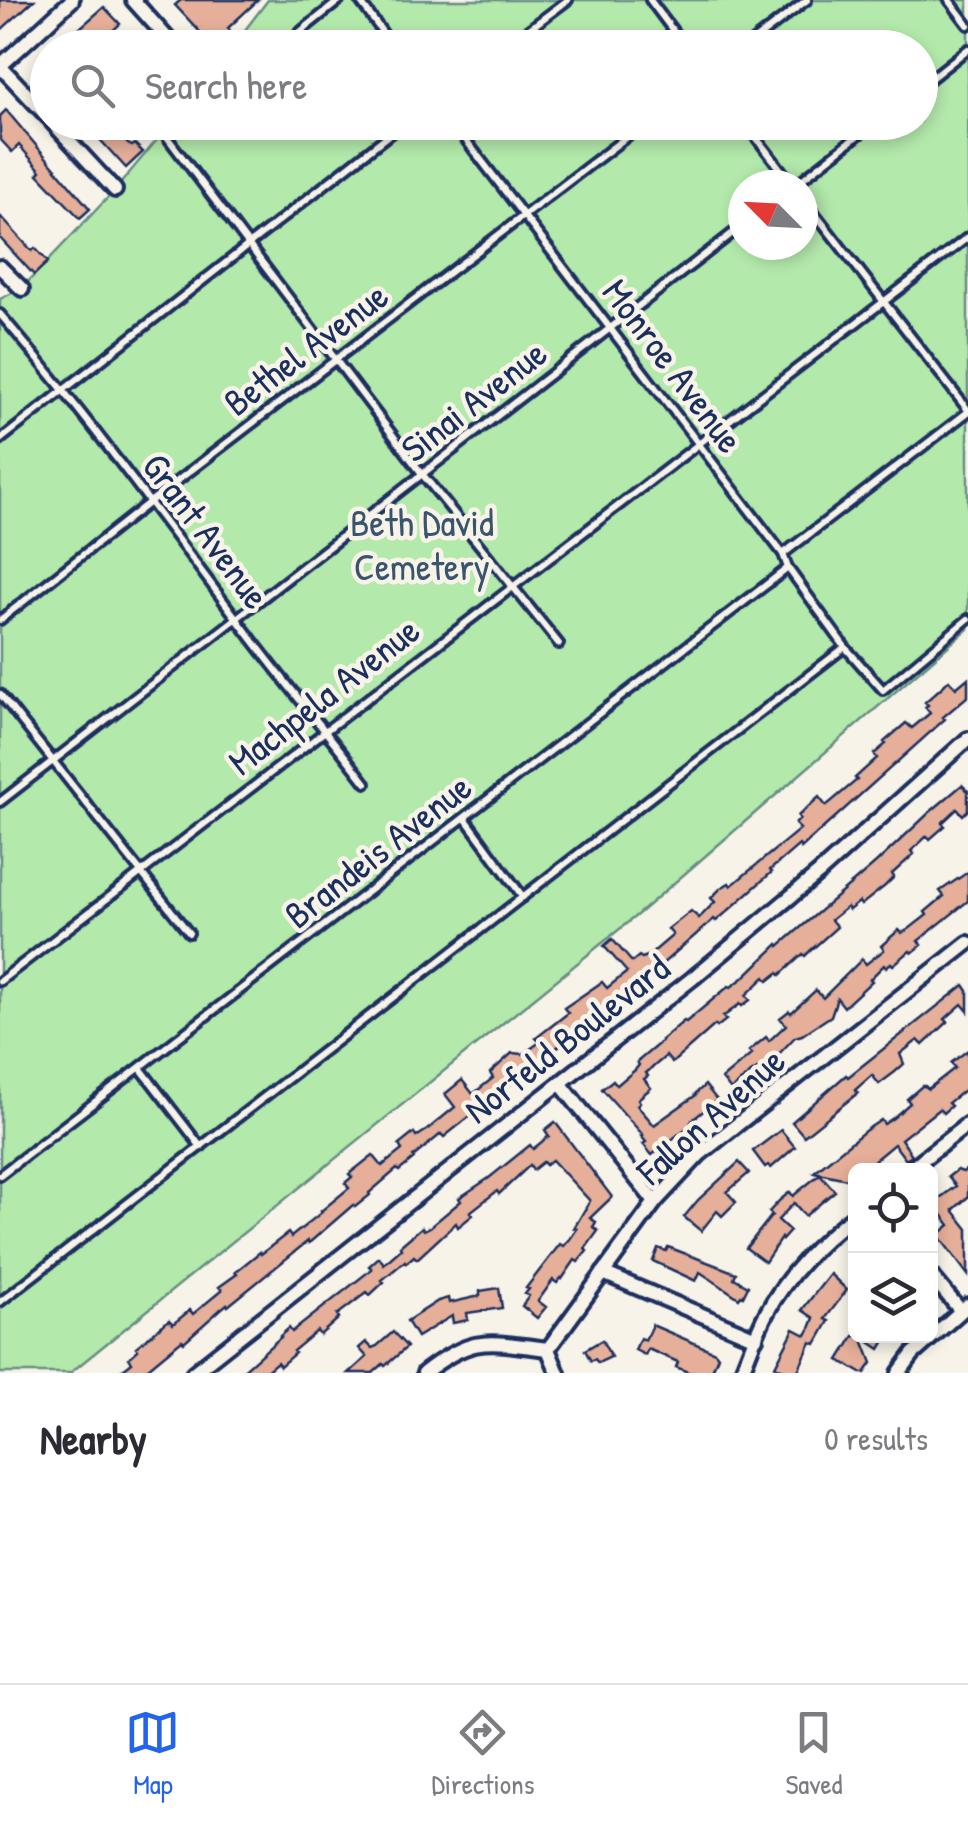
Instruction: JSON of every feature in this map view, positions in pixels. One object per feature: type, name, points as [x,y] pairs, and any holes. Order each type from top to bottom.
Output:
[{"type":"street","points":[[39,30],[72,0]]},
{"type":"street","points":[[133,0],[160,30]]},
{"type":"street","points":[[30,38],[0,66],[30,98]]},
{"type":"street","points":[[69,140],[115,190]]},
{"type":"street","points":[[0,267],[22,288]]},
{"type":"street","name":"Norfeld Boulevard","points":[[193,1373],[693,978],[968,739]]},
{"type":"street","name":"Fallon Avenue","points":[[548,1349],[655,1202],[700,1154],[968,942]]},
{"type":"street","points":[[560,1083],[655,1202]]},
{"type":"street","points":[[918,1163],[968,1124]]},
{"type":"street","points":[[742,1373],[765,1315],[803,1260],[848,1220]]},
{"type":"street","points":[[603,1273],[756,1338]]},
{"type":"street","points":[[898,1373],[912,1354],[964,1308],[938,1282]]},
{"type":"street","points":[[424,1373],[463,1347],[490,1342],[548,1349],[558,1373]]},
{"type":"lane","points":[[302,30],[340,0]]},
{"type":"lane","points":[[359,0],[381,30]]},
{"type":"lane","points":[[528,30],[568,0]]},
{"type":"lane","points":[[650,0],[672,30]]},
{"type":"lane","points":[[768,30],[807,0]]},
{"type":"lane","points":[[949,0],[968,25]]},
{"type":"lane","points":[[938,73],[968,50]]},
{"type":"lane","points":[[168,140],[558,644]]},
{"type":"lane","points":[[0,440],[382,140]]},
{"type":"lane","name":"Monroe Avenue","points":[[466,140],[782,554],[845,647],[883,690],[968,619]]},
{"type":"lane","name":"Bethel Avenue","points":[[0,620],[150,500],[623,140]]},
{"type":"lane","points":[[758,140],[782,170]]},
{"type":"lane","points":[[813,170],[852,140]]},
{"type":"lane","points":[[782,554],[968,411],[818,217]]},
{"type":"lane","name":"Sinai Avenue","points":[[0,802],[728,238]]},
{"type":"lane","name":"Machpela Avenue","points":[[0,981],[968,238]]},
{"type":"lane","name":"Grant Avenue","points":[[0,314],[150,500],[236,619],[366,784]]},
{"type":"lane","name":"Brandeis Avenue","points":[[0,1176],[788,568]]},
{"type":"lane","points":[[0,1302],[845,647]]},
{"type":"lane","points":[[0,694],[189,933]]},
{"type":"lane","points":[[464,818],[523,897]]},
{"type":"lane","points":[[141,1068],[202,1147]]},
{"type":"green space","name":"Beth David Cemetery","points":[[268,0],[968,0],[968,629],[637,915],[70,1373],[0,1373],[0,299],[22,288],[157,140],[938,140],[938,30],[245,30]]},
{"type":"building","points":[[0,0],[34,0],[0,31]]},
{"type":"building","points":[[181,0],[258,0],[230,30],[198,30],[175,5]]},
{"type":"building","points":[[104,7],[120,24],[114,30],[78,30]]},
{"type":"building","points":[[6,110],[90,209],[80,218],[38,174],[41,171],[19,145],[12,152],[0,139],[0,116]]},
{"type":"building","points":[[100,140],[124,140],[143,152],[126,168]]},
{"type":"building","points":[[0,216],[32,251],[35,248],[48,262],[34,275],[0,238]]},
{"type":"building","points":[[968,678],[968,696],[945,719],[721,917],[444,1137],[441,1134],[184,1342],[142,1373],[118,1373],[132,1362],[129,1358],[138,1350],[136,1347],[169,1320],[173,1324],[190,1310],[193,1314],[260,1252],[288,1233],[291,1237],[322,1212],[349,1188],[345,1183],[352,1177],[349,1174],[373,1155],[382,1166],[402,1150],[399,1145],[414,1133],[416,1137],[427,1130],[455,1107],[445,1094],[462,1080],[473,1094],[493,1078],[490,1073],[512,1053],[523,1054],[540,1042],[536,1038],[568,1013],[564,1008],[602,982],[607,988],[627,972],[604,946],[612,939],[632,962],[652,953],[673,935],[668,929],[691,911],[699,918],[715,902],[711,898],[721,888],[729,883],[731,886],[800,829],[795,824],[798,816],[819,797],[826,806],[877,758],[874,754],[884,742],[906,723],[912,728],[930,713],[925,702],[949,680],[956,688]]},
{"type":"building","points":[[962,785],[968,791],[968,810],[963,815],[957,809],[942,823],[945,826],[911,851],[914,854],[885,886],[861,905],[859,902],[849,910],[847,907],[831,920],[837,927],[805,956],[780,975],[768,981],[765,977],[746,995],[750,1000],[723,1017],[726,1020],[672,1063],[666,1056],[646,1073],[644,1079],[651,1088],[638,1099],[637,1105],[654,1125],[705,1085],[717,1100],[652,1155],[643,1144],[643,1135],[602,1089],[613,1080],[617,1085],[635,1070],[637,1062],[661,1040],[743,978]]},
{"type":"building","points":[[968,872],[968,901],[918,941],[922,945],[893,965],[884,965],[844,1007],[837,998],[831,1016],[795,1037],[773,1060],[731,1090],[722,1079],[752,1054],[749,1051],[766,1037],[769,1041],[786,1025],[780,1018],[816,990],[823,998],[862,959],[866,964],[884,950],[881,946],[899,930],[902,933],[927,915],[925,912],[944,896],[940,891]]},
{"type":"building","points":[[964,985],[968,991],[968,1011],[962,1004],[923,1045],[918,1040],[900,1054],[904,1064],[895,1072],[879,1084],[872,1075],[855,1090],[858,1093],[804,1136],[792,1122],[846,1075]]},
{"type":"building","points":[[968,1050],[968,1087],[948,1103],[951,1106],[943,1113],[939,1109],[901,1139],[912,1155],[906,1160],[894,1144],[871,1163],[848,1163],[848,1179],[814,1172],[866,1130],[881,1120],[884,1124],[893,1118],[922,1086],[928,1089],[955,1068],[951,1063]]},
{"type":"building","points":[[555,1122],[612,1197],[590,1218],[596,1222],[593,1227],[598,1231],[587,1251],[562,1279],[557,1283],[553,1280],[538,1301],[546,1307],[537,1318],[522,1306],[529,1296],[525,1294],[529,1289],[526,1288],[560,1244],[564,1246],[570,1239],[590,1201],[552,1160],[533,1170],[530,1165],[417,1259],[414,1256],[405,1261],[370,1295],[367,1292],[337,1315],[339,1318],[320,1335],[317,1331],[280,1366],[277,1362],[264,1373],[240,1373],[289,1328],[292,1332],[372,1269],[369,1266],[379,1257],[384,1264],[422,1227],[430,1227],[461,1201],[459,1198],[530,1145],[533,1149],[549,1136],[545,1130]]},
{"type":"building","points":[[781,1130],[795,1147],[771,1168],[765,1167],[753,1151]]},
{"type":"building","points":[[739,1162],[749,1173],[727,1192],[736,1202],[722,1216],[717,1211],[701,1231],[684,1217]]},
{"type":"building","points":[[968,1168],[968,1197],[953,1210],[968,1229],[968,1275],[938,1235],[950,1225],[938,1209],[938,1199],[956,1186],[948,1177],[957,1170],[963,1172]]},
{"type":"building","points":[[820,1174],[835,1191],[805,1216],[794,1203],[778,1220],[790,1231],[765,1262],[746,1248],[780,1200],[790,1192],[793,1196]]},
{"type":"building","points":[[668,1247],[736,1273],[734,1278],[748,1286],[743,1296],[739,1298],[700,1272],[696,1281],[653,1261],[658,1248],[666,1251]]},
{"type":"building","points":[[830,1274],[847,1290],[825,1319],[829,1321],[816,1344],[811,1342],[797,1373],[775,1366],[794,1329],[806,1335],[814,1318],[802,1310]]},
{"type":"building","points":[[499,1288],[502,1308],[467,1313],[468,1320],[453,1323],[452,1316],[417,1337],[407,1321],[438,1301],[448,1298],[449,1303]]},
{"type":"building","points":[[652,1325],[715,1352],[718,1356],[711,1373],[690,1373],[676,1367],[678,1362],[648,1349],[645,1355],[635,1350]]},
{"type":"building","points":[[393,1332],[407,1347],[373,1373],[349,1373],[367,1357],[359,1348],[366,1342],[372,1348],[377,1346]]},
{"type":"building","points":[[602,1340],[611,1357],[598,1363],[595,1359],[591,1361],[585,1350]]},
{"type":"building","points":[[850,1343],[864,1343],[872,1363],[861,1373],[839,1360]]}]
